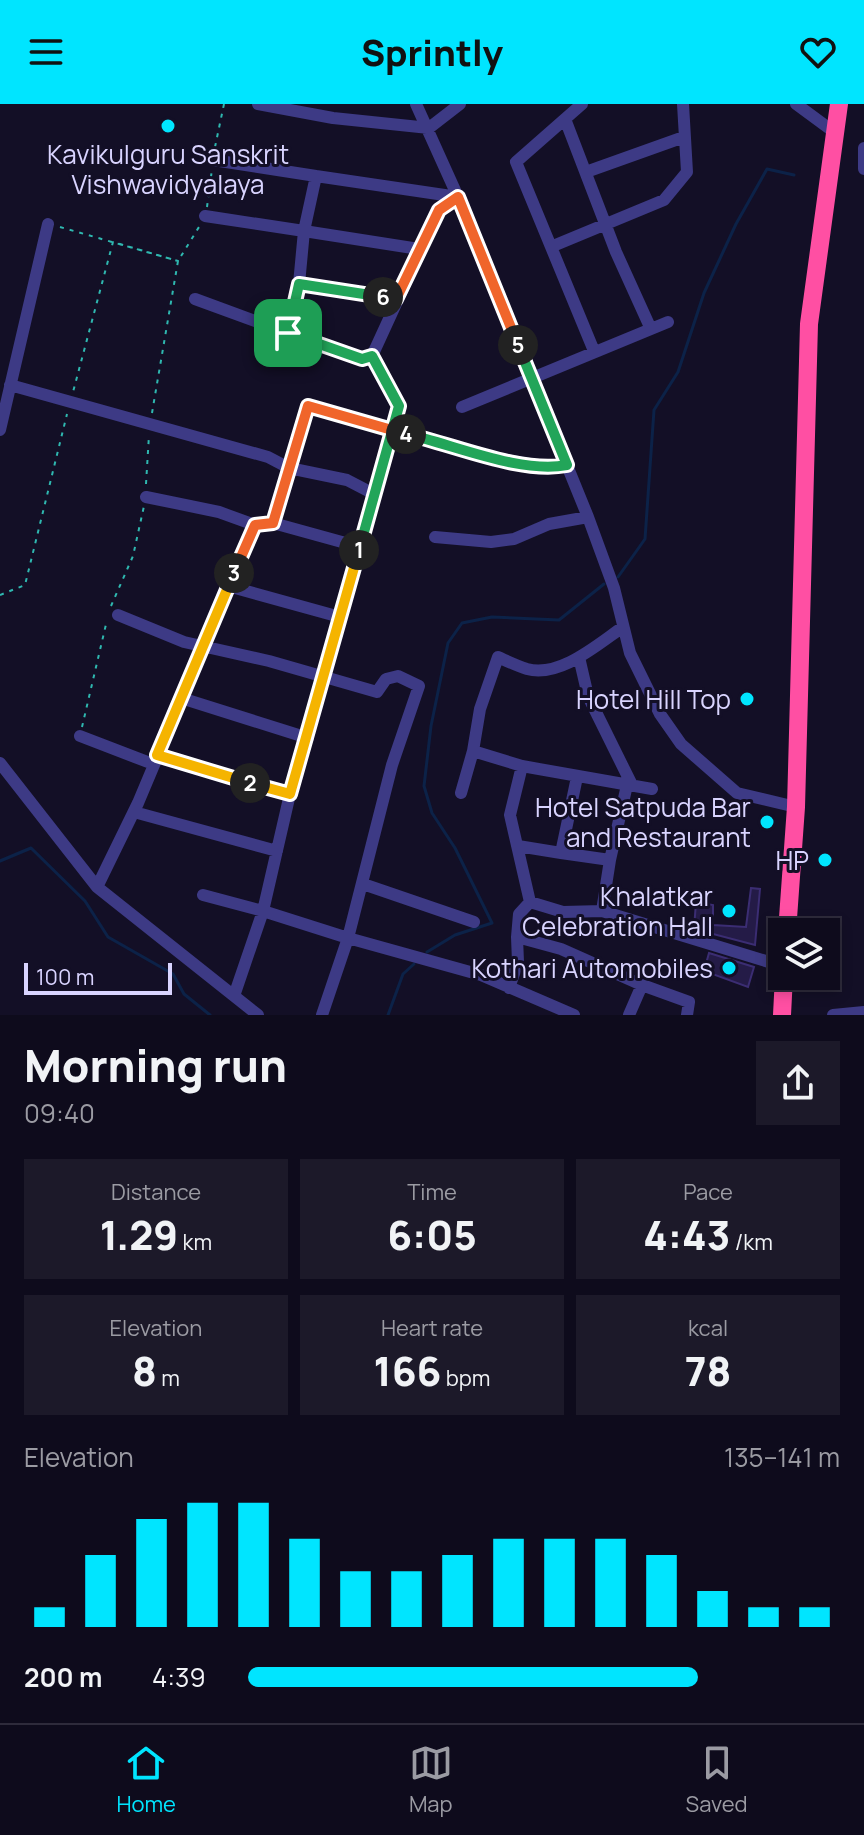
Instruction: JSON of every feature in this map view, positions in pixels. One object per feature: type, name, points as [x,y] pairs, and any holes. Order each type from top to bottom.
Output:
[{"type":"highway","points":[[788,918],[796,807],[809,324],[839,104]]},
{"type":"highway","points":[[782,1015],[783,990]]},
{"type":"street","points":[[258,104],[333,118],[429,128],[460,104]]},
{"type":"street","points":[[416,104],[429,128],[532,377],[588,517],[630,653],[660,714],[681,744],[737,793],[796,807]]},
{"type":"street","points":[[582,104],[516,162],[594,351]]},
{"type":"street","points":[[553,246],[664,200],[687,172],[683,104]]},
{"type":"street","points":[[796,104],[834,132]]},
{"type":"street","points":[[565,119],[616,252],[650,327]]},
{"type":"street","points":[[586,172],[684,137]]},
{"type":"street","points":[[864,148],[864,169]]},
{"type":"street","points":[[213,160],[458,197]]},
{"type":"street","points":[[288,333],[316,176]]},
{"type":"street","points":[[372,356],[439,210],[458,197]]},
{"type":"street","points":[[205,216],[419,249]]},
{"type":"street","points":[[0,430],[48,224]]},
{"type":"street","points":[[299,284],[396,299]]},
{"type":"street","points":[[195,299],[362,359],[372,356]]},
{"type":"street","points":[[462,407],[668,322]]},
{"type":"street","points":[[234,996],[263,911],[290,794],[399,406],[372,356]]},
{"type":"street","points":[[10,385],[268,457],[289,468],[347,480],[374,494]]},
{"type":"street","points":[[273,523],[308,406],[495,458],[553,468],[567,465]]},
{"type":"street","points":[[146,497],[219,512],[255,525],[273,523],[360,547]]},
{"type":"street","points":[[435,537],[491,542],[514,539],[549,524],[588,517]]},
{"type":"street","points":[[97,887],[134,812],[255,525]]},
{"type":"street","points":[[228,586],[340,617]]},
{"type":"street","points":[[118,615],[203,647],[254,657],[377,692],[386,679],[398,676],[419,686],[392,765],[348,938],[322,1015]]},
{"type":"street","points":[[461,793],[473,751],[480,709],[498,657],[529,670],[545,670],[579,657],[623,627]]},
{"type":"street","points":[[579,657],[588,696],[630,785],[610,860],[602,911]]},
{"type":"street","points":[[181,698],[308,738]]},
{"type":"street","points":[[80,736],[155,760],[290,794]]},
{"type":"street","points":[[473,751],[522,766],[652,789]]},
{"type":"street","points":[[0,763],[97,887],[258,1015]]},
{"type":"street","points":[[522,766],[510,815],[530,902]]},
{"type":"street","points":[[561,853],[577,777]]},
{"type":"street","points":[[134,812],[277,851]]},
{"type":"street","points":[[518,846],[610,860]]},
{"type":"street","points":[[363,884],[474,922]]},
{"type":"street","points":[[203,895],[481,975],[543,1009],[574,1015]]},
{"type":"street","points":[[530,902],[563,912],[602,911],[768,962]]},
{"type":"street","points":[[509,988],[518,962],[519,914],[530,902]]},
{"type":"street","points":[[517,937],[561,949],[689,1002],[687,1015]]},
{"type":"street","points":[[629,1015],[642,985]]},
{"type":"street","points":[[833,1015],[864,1012]]},
{"type":"path","points":[[0,595],[25,585],[70,404],[113,242],[178,261],[48,224]]},
{"type":"building","points":[[751,888],[760,889],[755,945],[694,929],[696,902],[713,905],[713,925],[746,927]]},
{"type":"building","name":"Kothari Automobiles","points":[[709,953],[754,967],[748,987],[704,971]]},
{"type":"waterway","points":[[618,577],[645,539],[654,410],[678,372],[704,293],[736,224],[767,169],[794,175]]},
{"type":"waterway","points":[[427,952],[455,935],[492,923],[455,848],[432,813],[424,786],[431,726],[448,643],[462,623],[492,617],[559,620],[604,584]]},
{"type":"waterway","points":[[0,861],[31,848],[85,901],[108,937],[173,974],[184,994],[210,1015]]},
{"type":"waterway","points":[[388,1015],[403,974],[414,964]]},
{"type":"place","name":"Kavikulguru Sanskrit Vishwavidyalaya","points":[[168,126]]},
{"type":"place","name":"Hotel Hill Top","points":[[747,699]]},
{"type":"place","name":"Hotel Satpuda Bar and Restaurant","points":[[767,822]]},
{"type":"place","name":"HP","points":[[825,860]]},
{"type":"place","name":"Khalatkar Celebration Hall","points":[[729,911]]},
{"type":"place","name":"Kothari Automobiles","points":[[729,968]]},
{"type":"route","points":[[288,333],[299,284],[396,299],[439,210],[458,197],[567,465],[553,468],[495,458],[392,431],[308,406],[273,523],[255,525],[157,755],[290,794],[308,738],[340,617],[363,535],[385,456],[392,431],[399,406],[372,356],[362,359],[288,333]]}]
